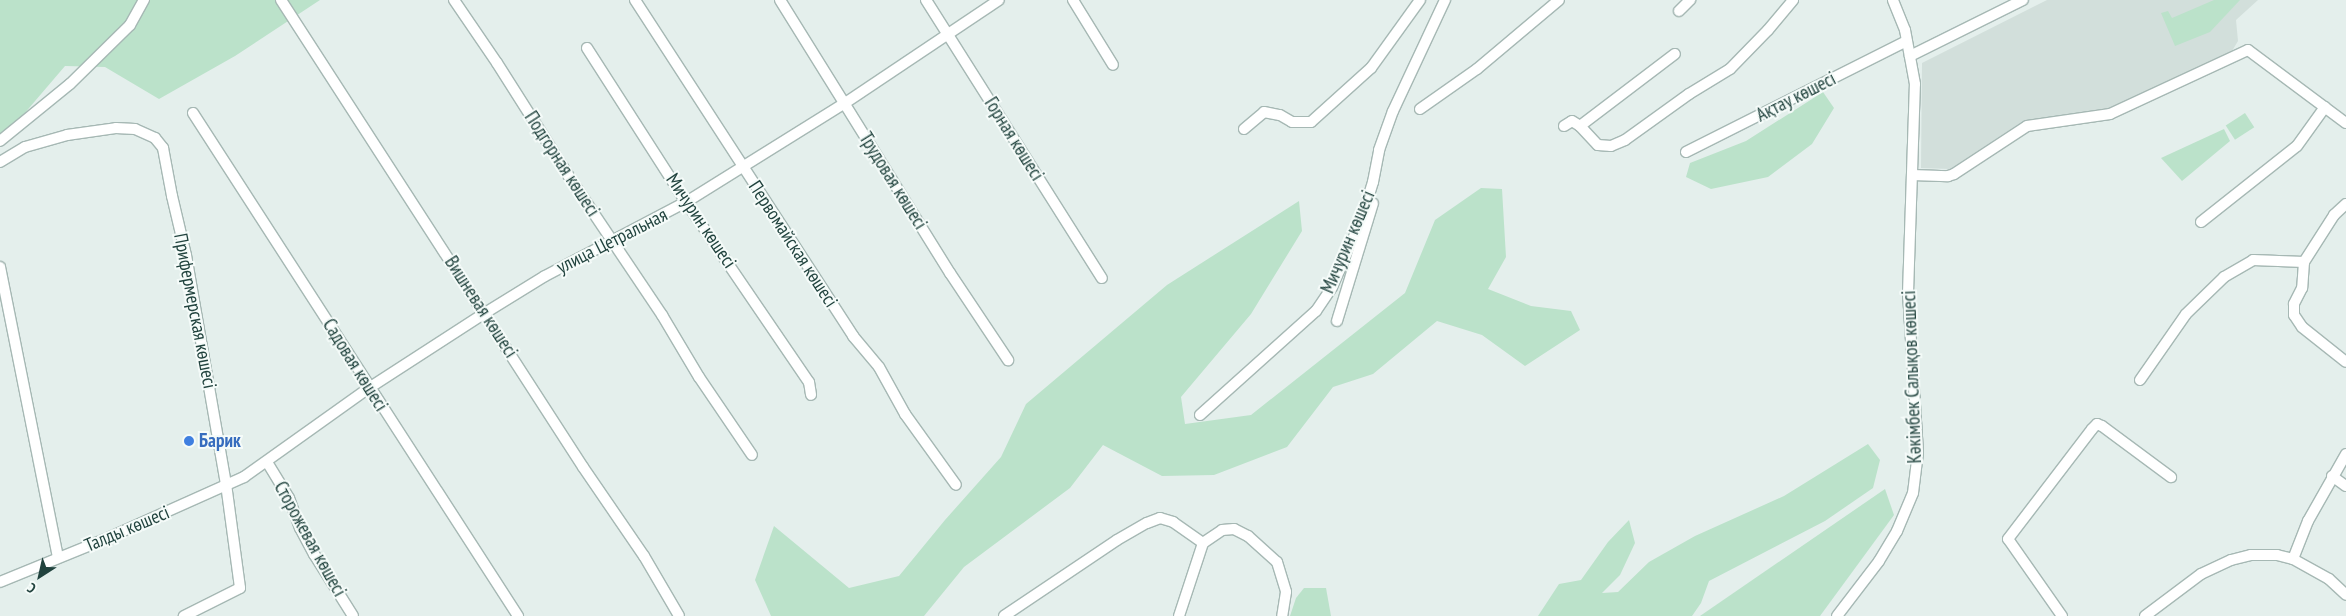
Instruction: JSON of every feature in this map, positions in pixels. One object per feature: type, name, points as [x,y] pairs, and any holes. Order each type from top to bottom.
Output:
[{"type":"street","points":[[0,140],[70,84],[130,25],[144,0]]},
{"type":"street","name":"Вишневая көшесі","points":[[281,0],[583,467],[644,556],[679,616]]},
{"type":"street","name":"Подгорная көшесі","points":[[454,0],[662,314],[699,377],[752,455]]},
{"type":"street","name":"Первомайская көшесі","points":[[635,0],[853,336],[879,367],[906,414],[956,485]]},
{"type":"street","name":"Трудовая көшесі","points":[[780,0],[950,272],[1008,360]]},
{"type":"street","name":"Горная көшесі","points":[[926,0],[1102,278]]},
{"type":"street","name":"улица Цетральная","points":[[226,484],[244,477],[267,462],[369,388],[544,276],[686,202],[845,104],[999,0]]},
{"type":"street","points":[[1073,0],[1113,65]]},
{"type":"street","points":[[1244,129],[1264,112],[1280,115],[1292,122],[1311,122],[1371,68],[1420,0]]},
{"type":"street","name":"Мичурин көшесі","points":[[1200,415],[1316,311],[1332,287],[1361,221],[1373,182],[1379,150],[1393,111],[1445,0]]},
{"type":"street","points":[[1420,109],[1477,69],[1559,0]]},
{"type":"street","points":[[1679,10],[1690,0]]},
{"type":"street","points":[[1564,126],[1572,121],[1580,126],[1598,145],[1612,146],[1625,140],[1689,94],[1730,69],[1768,30],[1793,0]]},
{"type":"street","name":"Кәкімбек Салықов көшесі","points":[[1837,616],[1879,561],[1897,531],[1913,493],[1918,452],[1908,293],[1915,84],[1907,41],[1894,0]]},
{"type":"street","points":[[1910,56],[2023,0]]},
{"type":"street","name":"Ақтау көшесі","points":[[1686,152],[1907,41]]},
{"type":"street","name":"Мичурин көшесі","points":[[587,48],[686,202],[809,382],[810,395]]},
{"type":"street","points":[[1912,175],[1948,176],[1954,174],[2022,128],[2110,114],[2248,50],[2346,123]]},
{"type":"street","points":[[1580,126],[1676,54]]},
{"type":"street","points":[[2201,222],[2297,146],[2325,107]]},
{"type":"street","name":"Садовая көшесі","points":[[193,113],[283,249],[369,388],[518,616]]},
{"type":"street","name":"Прифермерская көшесі","points":[[0,162],[25,148],[67,135],[116,128],[141,132],[155,138],[164,148],[172,196],[186,255],[226,484],[240,588],[184,616]]},
{"type":"street","points":[[1337,321],[1373,204],[1373,182]]},
{"type":"street","points":[[2346,204],[2334,215],[2304,262],[2302,288],[2294,304],[2294,315],[2302,327],[2346,362]]},
{"type":"street","points":[[2140,380],[2186,314],[2224,277],[2253,260],[2304,262]]},
{"type":"street","points":[[0,267],[58,557]]},
{"type":"street","points":[[2062,616],[2008,539],[2097,424],[2171,477]]},
{"type":"street","points":[[2293,559],[2308,521],[2346,454]]},
{"type":"street","name":"Сторожевая көшесі","points":[[267,462],[289,498],[305,537],[354,616]]},
{"type":"street","points":[[2332,476],[2346,486]]},
{"type":"street","name":"Талды көшесі","points":[[0,582],[193,501],[226,484]]},
{"type":"street","points":[[1004,616],[1117,540],[1160,518],[1173,522],[1203,543]]},
{"type":"street","points":[[1179,616],[1203,543],[1222,530],[1234,529],[1248,536],[1277,562],[1286,592],[1282,616]]},
{"type":"street","points":[[2145,616],[2201,574],[2231,560],[2251,554],[2277,554],[2293,559],[2328,579],[2346,595]]},
{"type":"shaded area","points":[[2047,0],[2258,0],[2236,20],[2238,41],[2232,51],[2109,108],[2023,121],[1950,169],[1921,168],[1922,63]]},
{"type":"green space","points":[[0,0],[320,0],[235,56],[159,99],[105,67],[65,66],[0,142]]},
{"type":"green space","points":[[2214,0],[2240,0],[2210,32],[2175,46],[2161,13],[2168,11],[2172,18]]},
{"type":"green space","points":[[1823,92],[1834,108],[1812,144],[1768,177],[1711,189],[1686,177],[1690,163],[1746,141]]},
{"type":"green space","points":[[2245,113],[2254,127],[2235,140],[2226,126]]},
{"type":"green space","points":[[2224,129],[2230,141],[2182,181],[2161,158]]},
{"type":"green space","points":[[1481,188],[1502,189],[1506,257],[1488,289],[1531,306],[1571,311],[1580,330],[1525,366],[1482,335],[1437,321],[1373,374],[1333,387],[1287,447],[1214,475],[1162,476],[1103,445],[1070,488],[964,567],[924,616],[771,616],[755,580],[774,526],[849,588],[899,576],[945,520],[1001,457],[1026,404],[1167,285],[1299,201],[1302,231],[1251,314],[1181,397],[1185,424],[1251,415],[1405,293],[1435,220]]},
{"type":"green space","points":[[1868,444],[1880,460],[1873,488],[1825,521],[1709,581],[1701,603],[1692,616],[1538,616],[1559,584],[1581,580],[1608,542],[1629,520],[1635,543],[1620,575],[1602,593],[1618,592],[1649,562],[1695,536],[1784,496]]},
{"type":"green space","points":[[1885,489],[1894,515],[1820,616],[1700,616]]},
{"type":"green space","points":[[1304,588],[1326,588],[1331,616],[1290,616],[1296,598]]},
{"type":"place","name":"Барик","points":[[189,441]]}]
